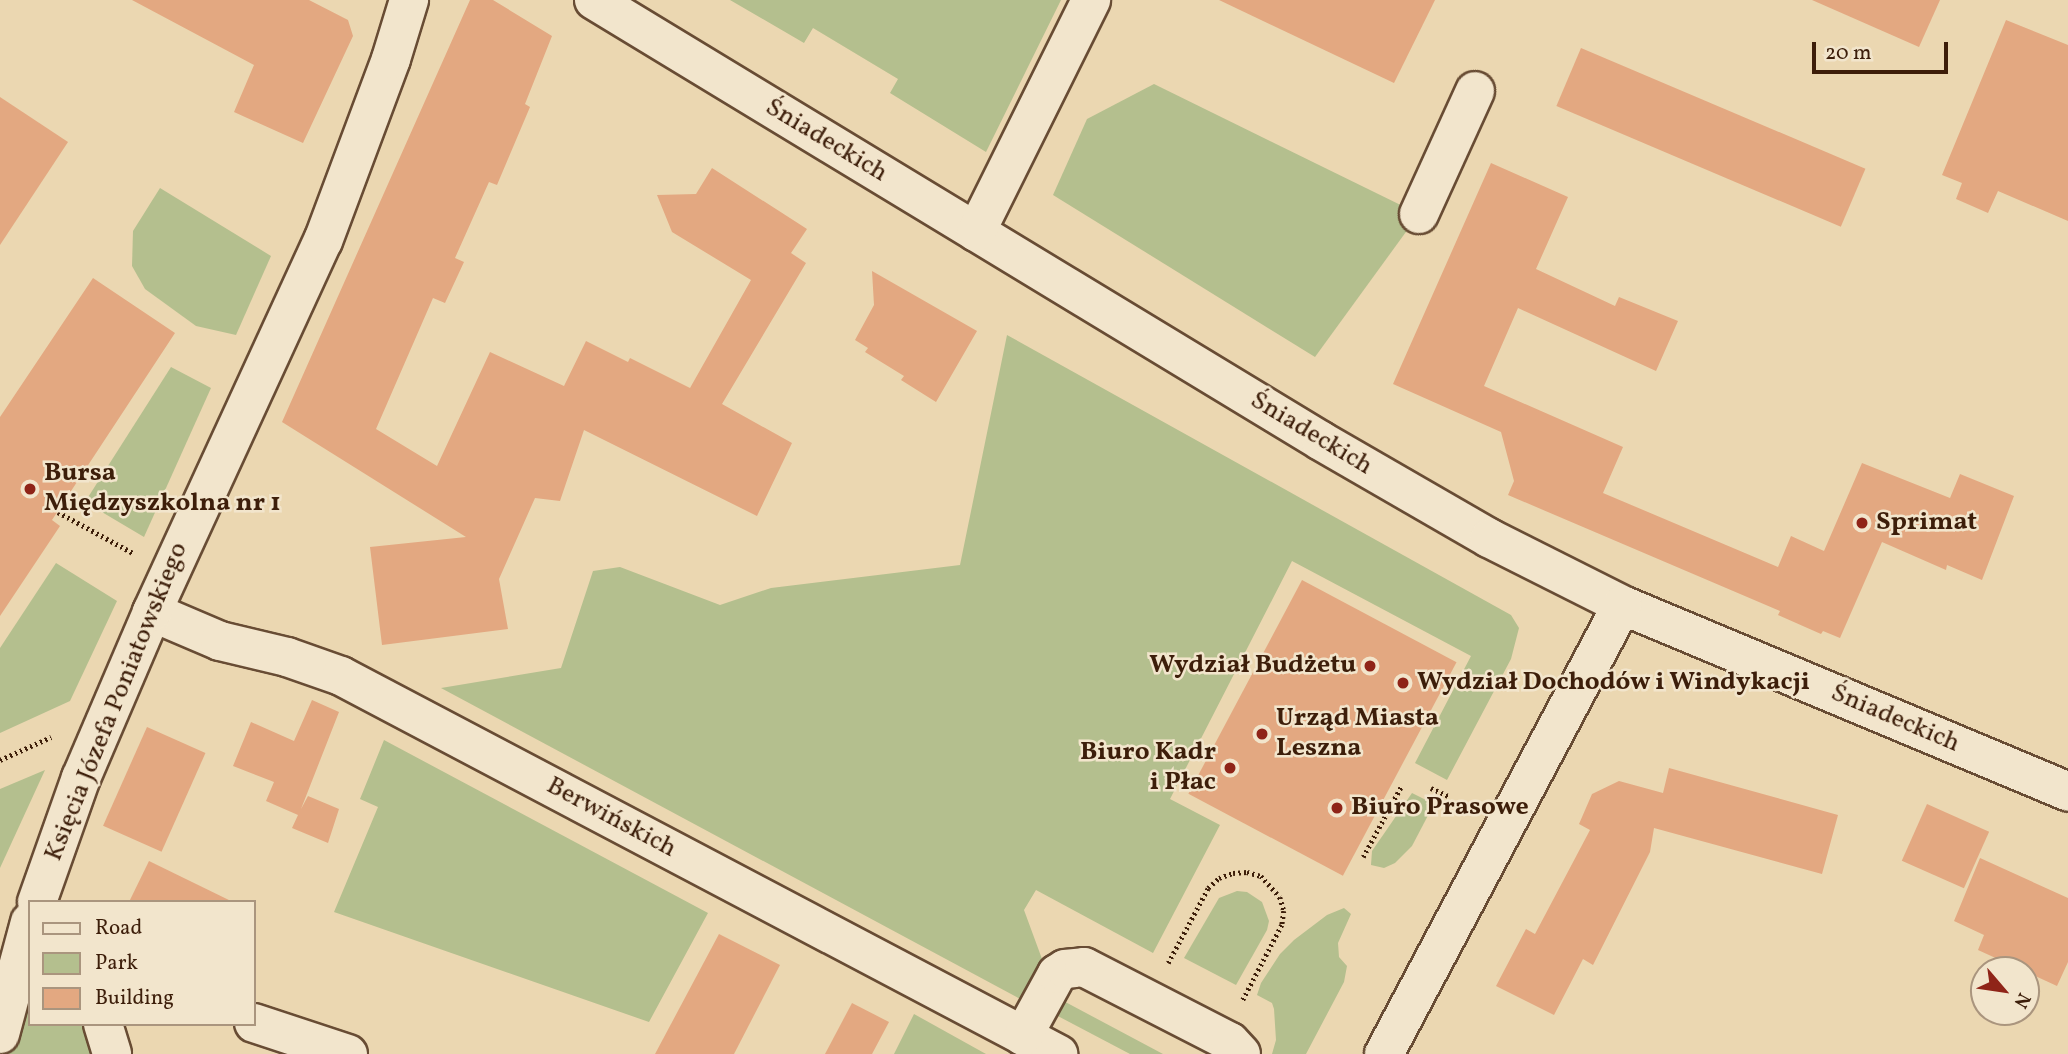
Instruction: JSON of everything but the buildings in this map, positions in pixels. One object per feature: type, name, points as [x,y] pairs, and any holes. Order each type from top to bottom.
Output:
[{"type":"street","name":"Księcia Józefa Poniatowskiego","points":[[38,900],[81,778],[152,612],[323,241],[391,59],[409,0]]},
{"type":"street","name":"Śniadeckich","points":[[594,0],[1460,522],[1622,605],[2068,792]]},
{"type":"street","points":[[976,232],[1091,0]]},
{"type":"street","points":[[1419,214],[1475,91]]},
{"type":"street","points":[[1384,1054],[1622,605]]},
{"type":"street","name":"Berwińskich","points":[[152,612],[220,641],[287,657],[341,676],[1058,1054]]},
{"type":"street","points":[[0,1034],[20,993],[18,928]]},
{"type":"street","points":[[1008,1028],[1065,969],[1084,967],[1148,999],[1231,1046]]},
{"type":"street","points":[[256,1024],[348,1054]]},
{"type":"street","points":[[105,1026],[112,1054]]},
{"type":"path","points":[[58,512],[140,556],[146,544],[180,548]]},
{"type":"path","points":[[1363,857],[1402,785]]},
{"type":"path","points":[[1432,788],[1450,797]]},
{"type":"path","points":[[1148,999],[1208,888],[1219,878],[1233,873],[1247,872],[1261,876],[1280,897],[1284,911],[1282,925],[1231,1046]]},
{"type":"green space","points":[[730,0],[1061,0],[986,152],[890,93],[898,79],[813,28],[804,43]]},
{"type":"green space","points":[[1154,84],[1419,214],[1315,357],[1053,195],[1087,119]]},
{"type":"green space","points":[[160,188],[271,256],[236,335],[196,326],[145,289],[132,266],[133,231]]},
{"type":"green space","points":[[1007,335],[1511,615],[1519,628],[1511,659],[1447,780],[1415,763],[1471,656],[1292,561],[1170,799],[1220,825],[1153,953],[1036,890],[1024,910],[1056,997],[1163,1054],[1130,1054],[1054,1014],[1037,1008],[441,688],[561,668],[593,571],[620,567],[720,605],[771,588],[960,565]]},
{"type":"green space","points":[[171,367],[211,388],[144,537],[85,502]]},
{"type":"green space","points":[[56,563],[117,601],[70,701],[0,733],[0,648]]},
{"type":"green space","points":[[384,740],[708,913],[649,1022],[334,912],[378,807],[360,799]]},
{"type":"green space","points":[[45,770],[0,868],[0,789]]},
{"type":"green space","points":[[1412,793],[1434,804],[1412,846],[1395,863],[1384,868],[1371,865],[1372,851]]},
{"type":"green space","points":[[1237,891],[1247,892],[1262,902],[1269,921],[1267,930],[1236,985],[1184,958],[1219,898]]},
{"type":"green space","points":[[1344,908],[1351,914],[1338,943],[1339,957],[1347,966],[1344,982],[1306,1054],[1272,1054],[1276,1040],[1274,1009],[1272,1003],[1257,995],[1261,983],[1280,954],[1294,940],[1327,915]]},
{"type":"green space","points":[[28,944],[28,1026],[106,1026],[112,1054],[0,1054],[0,985]]},
{"type":"green space","points":[[914,1014],[986,1054],[894,1054]]},
{"type":"place","name":"Bursa Międzyszkolna nr 1","points":[[30,489]]},
{"type":"place","name":"Sprimat","points":[[1862,523]]},
{"type":"place","name":"Wydział Budżetu","points":[[1370,666]]},
{"type":"place","name":"Wydział Dochodów i Windykacji","points":[[1403,683]]},
{"type":"place","name":"Urząd Miasta Leszna","points":[[1262,734]]},
{"type":"place","name":"Biuro Kadr i Płac","points":[[1230,768]]},
{"type":"place","name":"Biuro Prasowe","points":[[1337,808]]}]
